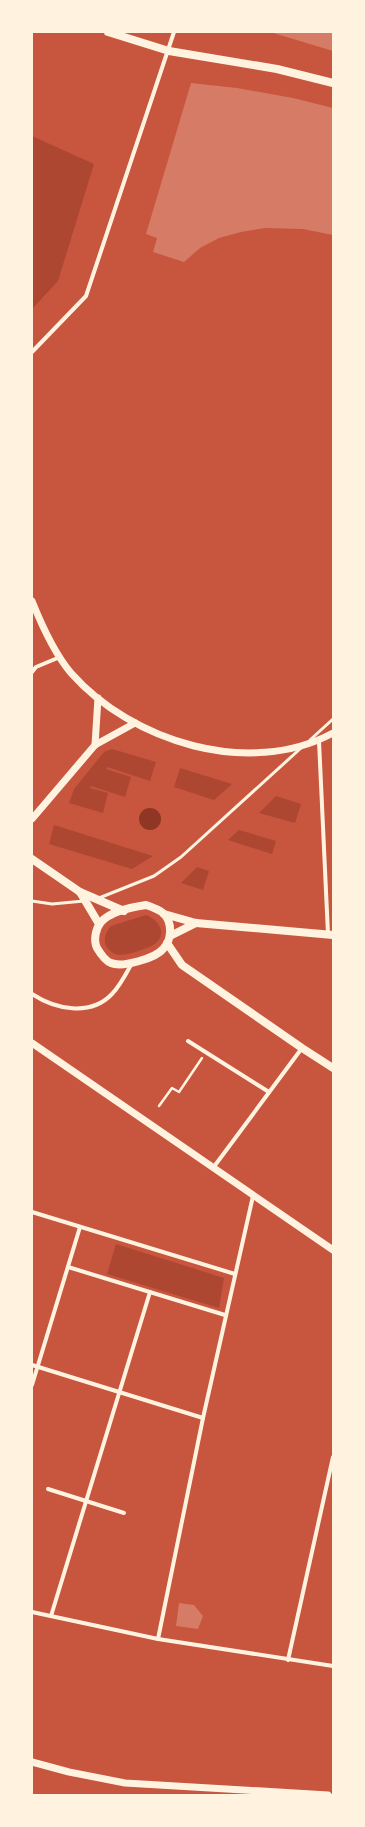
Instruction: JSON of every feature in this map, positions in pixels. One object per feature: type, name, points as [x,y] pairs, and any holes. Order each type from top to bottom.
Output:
[{"type":"main road","points":[[108,32],[168,50],[333,82]]},
{"type":"main road","points":[[32,860],[80,892],[124,911]]},
{"type":"main road","points":[[80,892],[99,924]]},
{"type":"main road","points":[[196,923],[169,939],[162,950],[150,957],[120,965],[111,963],[100,954],[95,945],[96,932],[99,924],[106,916],[146,905],[157,909],[164,914],[196,923],[331,935]]},
{"type":"main road","points":[[164,914],[169,922],[169,939],[182,965],[333,1068]]},
{"type":"street","points":[[32,352],[86,296],[174,32]]},
{"type":"street","points":[[32,601],[41,623],[71,673],[98,698],[135,723],[166,738],[208,749],[232,752],[260,752],[302,746],[319,741],[333,733]]},
{"type":"street","points":[[32,672],[36,667],[61,657]]},
{"type":"street","points":[[95,745],[98,698]]},
{"type":"street","points":[[32,819],[95,745],[135,723]]},
{"type":"street","points":[[319,741],[331,935]]},
{"type":"street","points":[[32,994],[50,1004],[64,1008],[86,1008],[105,1000],[112,994],[132,962]]},
{"type":"street","points":[[188,1041],[269,1092]]},
{"type":"street","points":[[32,1043],[333,1250]]},
{"type":"street","points":[[213,1168],[302,1048]]},
{"type":"street","points":[[158,1639],[225,1315],[253,1196]]},
{"type":"street","points":[[32,1212],[235,1274]]},
{"type":"street","points":[[32,1385],[80,1227]]},
{"type":"street","points":[[68,1267],[225,1315]]},
{"type":"street","points":[[51,1616],[150,1292]]},
{"type":"street","points":[[32,1365],[203,1418]]},
{"type":"street","points":[[288,1660],[333,1457]]},
{"type":"street","points":[[48,1489],[124,1513]]},
{"type":"street","points":[[32,1612],[158,1639],[333,1666]]},
{"type":"street","points":[[32,1762],[69,1772],[125,1783],[206,1791],[328,1795]]},
{"type":"lane","points":[[32,902],[52,904],[96,899],[154,876],[181,857],[333,719]]},
{"type":"path","points":[[159,1106],[172,1088],[179,1092],[205,1052]]},
{"type":"shaded area","points":[[32,136],[94,164],[58,281],[32,309]]},
{"type":"shaded area","points":[[112,749],[156,762],[150,781],[107,767],[106,769],[131,777],[125,797],[91,786],[90,788],[108,793],[103,813],[69,803],[74,789],[104,752]]},
{"type":"shaded area","points":[[180,768],[232,784],[214,800],[174,787]]},
{"type":"shaded area","points":[[276,796],[301,804],[295,823],[259,813]]},
{"type":"shaded area","points":[[150,808],[158,811],[161,819],[158,827],[150,830],[142,827],[139,819],[142,811]]},
{"type":"shaded area","points":[[54,825],[153,856],[132,869],[49,844]]},
{"type":"shaded area","points":[[239,830],[276,841],[272,854],[228,840]]},
{"type":"shaded area","points":[[197,867],[209,871],[203,890],[181,883]]},
{"type":"shaded area","points":[[146,915],[160,926],[161,935],[156,943],[142,950],[124,955],[111,952],[106,946],[105,938],[106,933],[111,926]]},
{"type":"shaded area","points":[[116,1244],[224,1278],[219,1308],[107,1274]]},
{"type":"building","points":[[270,32],[333,32],[333,51]]},
{"type":"building","points":[[191,83],[237,88],[293,98],[333,108],[333,235],[303,229],[265,228],[219,238],[200,248],[184,262],[153,252],[157,238],[146,234]]},
{"type":"building","points":[[179,1603],[194,1605],[203,1616],[198,1629],[176,1626]]}]
